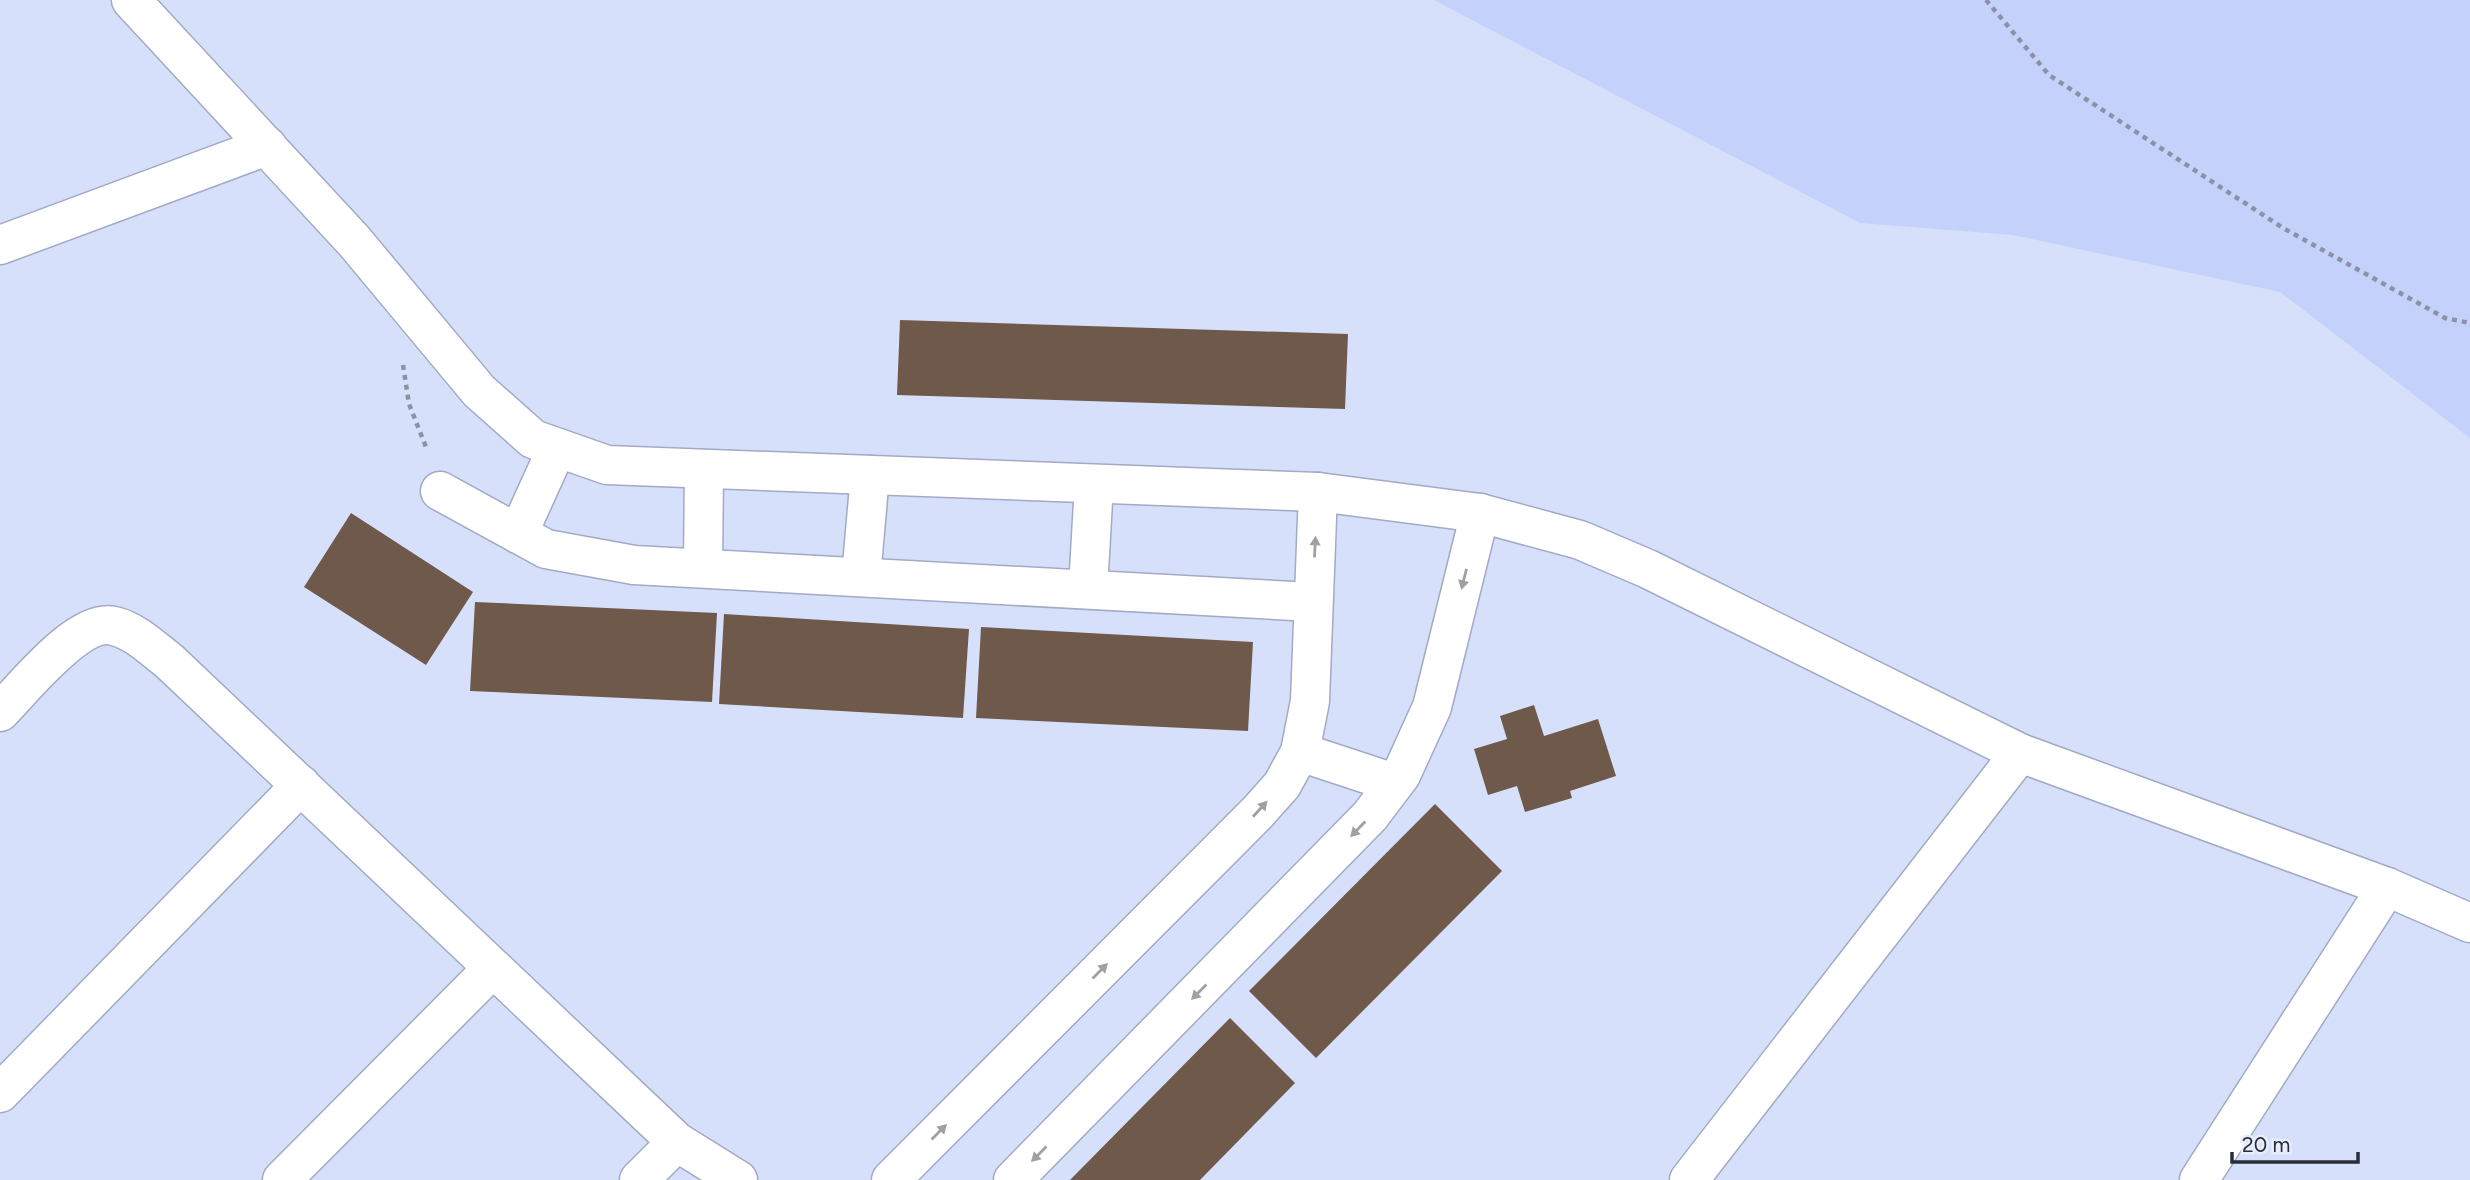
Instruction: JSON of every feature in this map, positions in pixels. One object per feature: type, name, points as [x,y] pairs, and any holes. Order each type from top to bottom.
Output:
[{"type":"street","points":[[131,0],[267,146],[424,323],[479,391],[533,439],[607,465],[1318,492],[1480,513],[1580,540],[1648,569],[2020,753],[2386,887],[2470,923]]},
{"type":"street","points":[[0,244],[267,146]]},
{"type":"street","points":[[518,534],[557,448]]},
{"type":"street","points":[[703,568],[704,469]]},
{"type":"street","points":[[861,577],[870,475]]},
{"type":"street","points":[[1088,589],[1094,484]]},
{"type":"street","points":[[440,491],[546,549],[634,565],[1312,602]]},
{"type":"street","points":[[891,1180],[1282,785],[1300,752],[1310,701],[1318,492]]},
{"type":"street","points":[[1013,1180],[1361,826],[1394,783],[1432,707],[1480,513]]},
{"type":"street","points":[[0,712],[69,643],[89,628],[111,625],[130,632],[169,661],[677,1142],[737,1180]]},
{"type":"street","points":[[1300,752],[1394,783]]},
{"type":"street","points":[[1689,1180],[2020,753]]},
{"type":"street","points":[[0,1093],[301,785]]},
{"type":"street","points":[[2199,1180],[2386,887]]},
{"type":"street","points":[[282,1180],[493,968]]},
{"type":"street","points":[[639,1180],[677,1142]]},
{"type":"street","points":[[677,1142],[686,1180]]},
{"type":"path","points":[[1986,0],[2049,75],[2283,228],[2445,318],[2470,323]]},
{"type":"path","points":[[424,323],[401,368],[409,404],[426,447]]},
{"type":"shaded area","points":[[1434,0],[2470,0],[2470,438],[2280,292],[2013,235],[1860,223]]},
{"type":"building","points":[[900,320],[1348,334],[1345,409],[897,395]]},
{"type":"building","points":[[351,513],[473,592],[426,665],[304,587]]},
{"type":"building","points":[[475,602],[717,613],[712,702],[470,691]]},
{"type":"building","points":[[724,614],[969,629],[963,718],[719,704]]},
{"type":"building","points":[[981,627],[1253,642],[1248,731],[976,718]]},
{"type":"building","points":[[1534,705],[1544,736],[1598,719],[1616,776],[1570,791],[1572,798],[1525,812],[1517,786],[1488,795],[1474,749],[1507,739],[1500,716]]},
{"type":"building","points":[[1435,804],[1502,871],[1316,1058],[1249,991]]},
{"type":"building","points":[[1230,1018],[1295,1083],[1200,1180],[1070,1180]]}]
